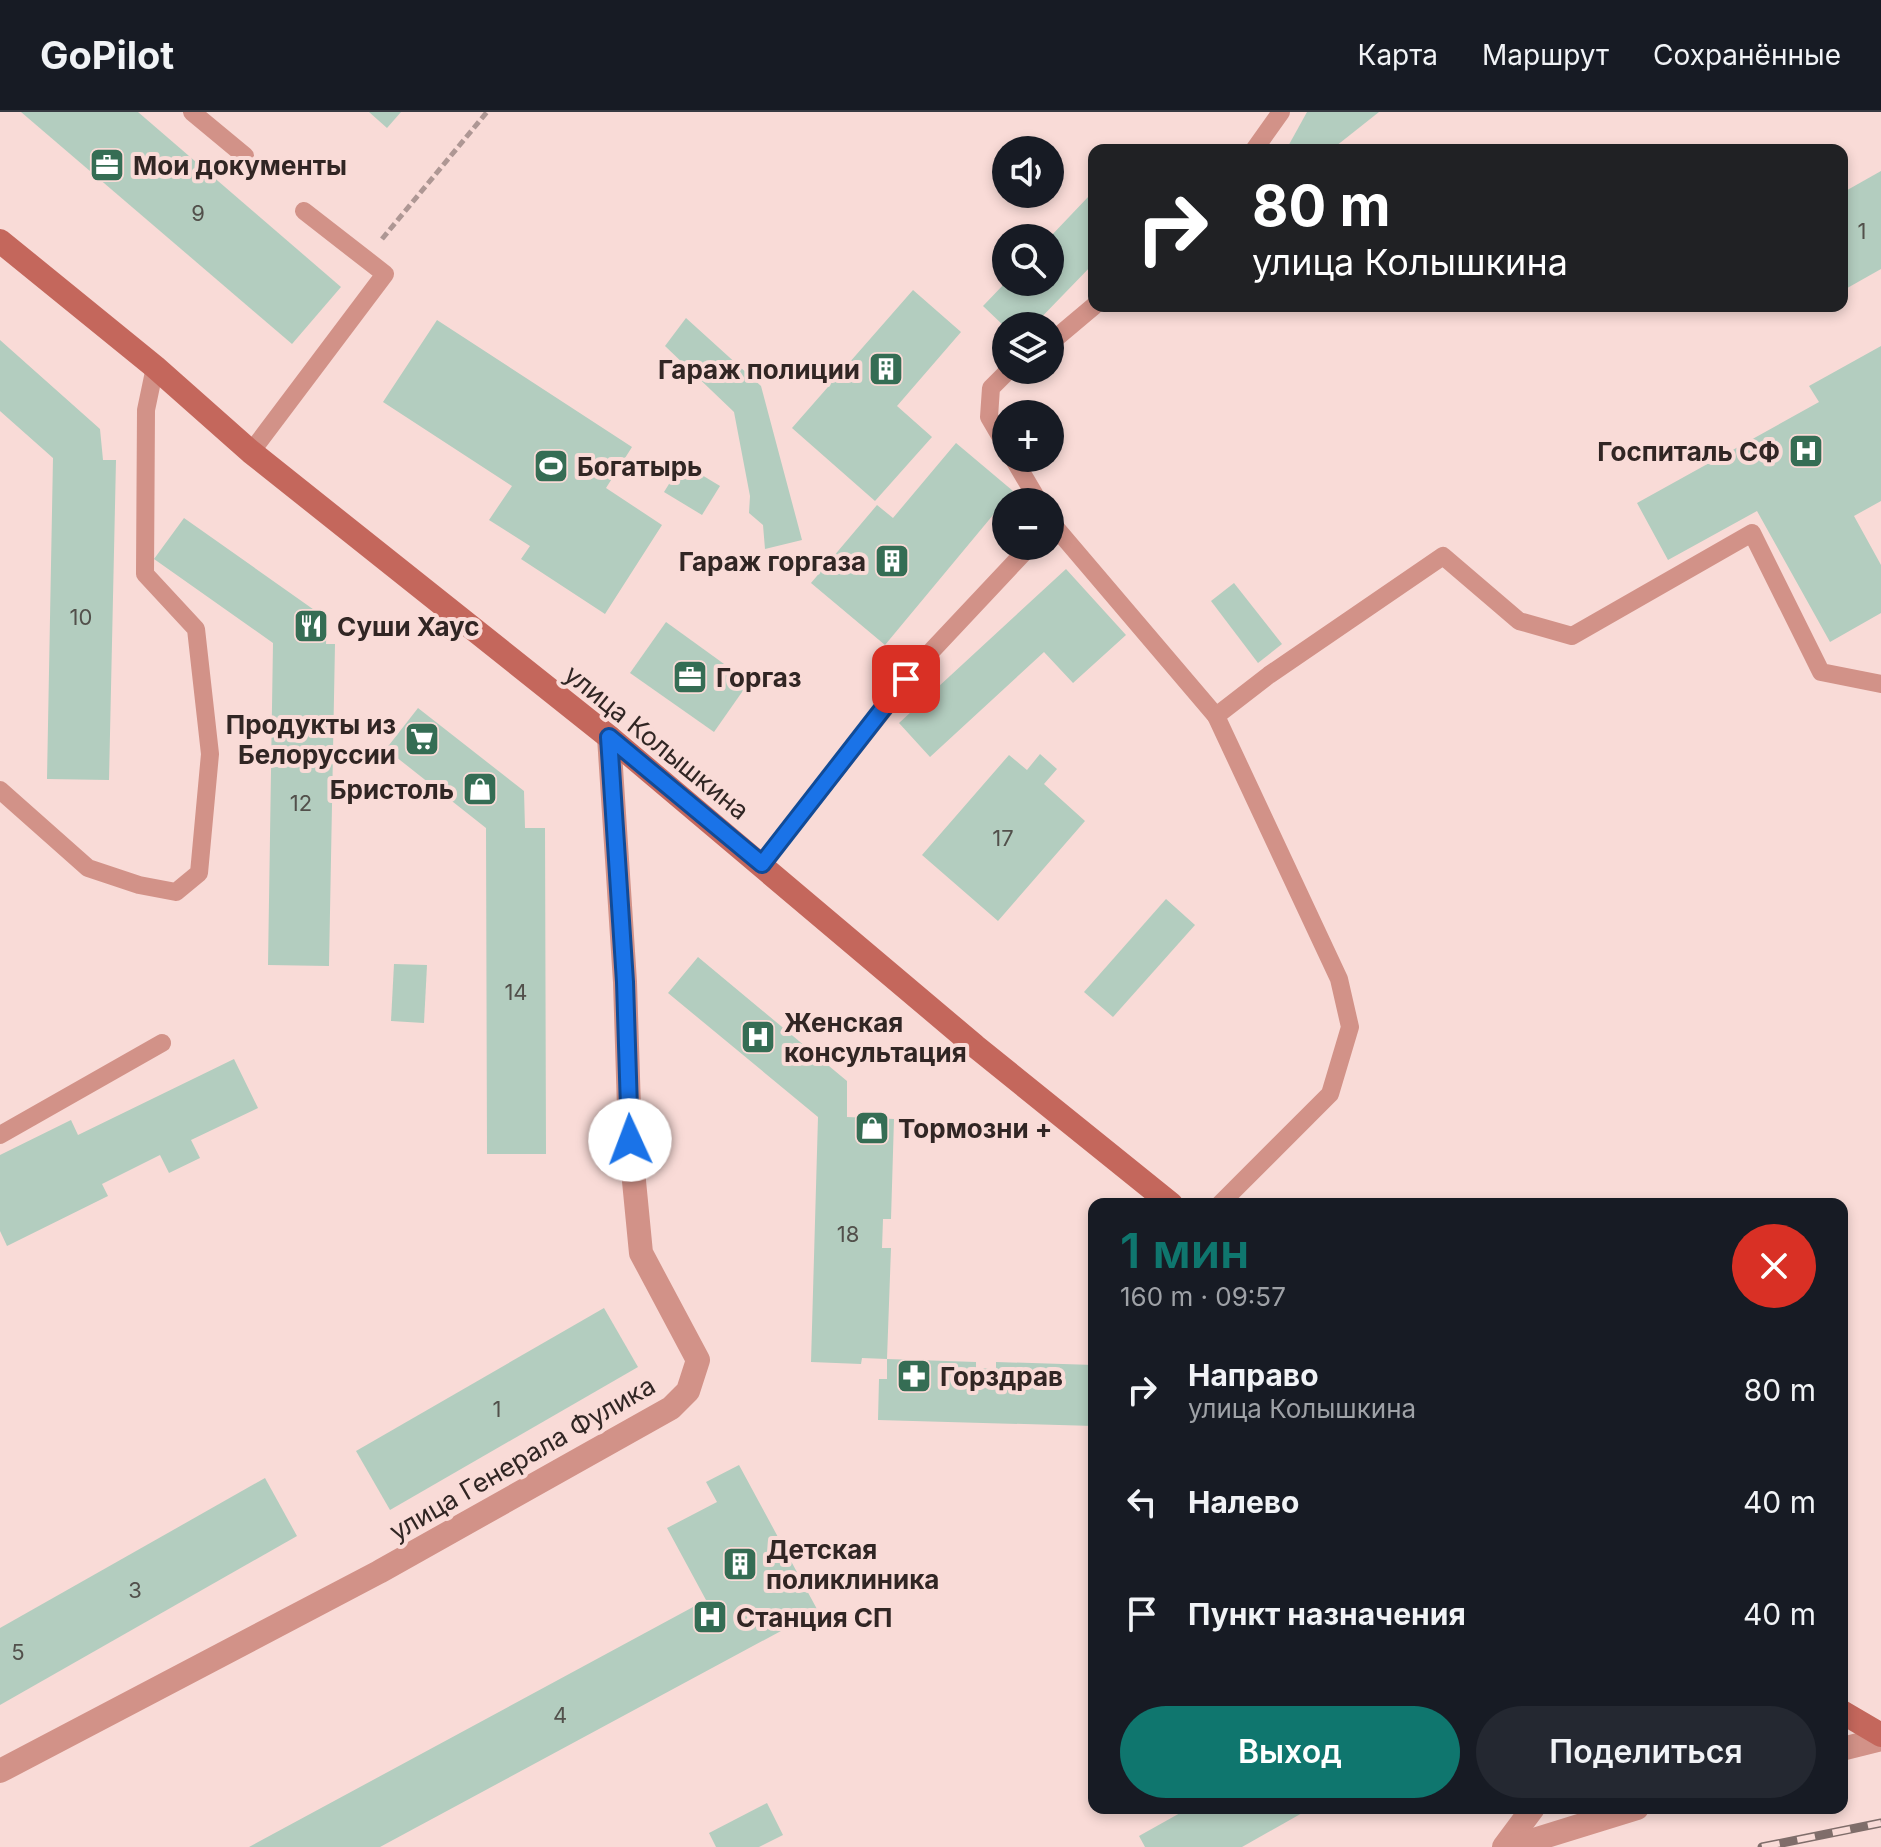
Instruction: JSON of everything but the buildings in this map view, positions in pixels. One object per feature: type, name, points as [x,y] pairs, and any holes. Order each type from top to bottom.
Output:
[{"type":"street","name":"улица Колышкина","points":[[0,241],[155,367],[251,452],[609,737],[975,1046],[1164,1198]]},
{"type":"street","name":"улица Генерала Фулика","points":[[0,1771],[392,1564],[617,1440],[671,1408],[688,1391],[698,1360],[641,1253],[630,1140],[625,982],[609,737]]},
{"type":"street","points":[[1848,1716],[1881,1737]]},
{"type":"street","points":[[1848,1747],[1881,1737]]},
{"type":"street","points":[[1504,1847],[1529,1814]]},
{"type":"street","points":[[1511,1847],[1618,1814]]},
{"type":"lane","points":[[192,112],[245,156]]},
{"type":"lane","points":[[1258,144],[1281,112]]},
{"type":"lane","points":[[251,452],[385,274],[304,211]]},
{"type":"lane","points":[[1064,331],[1088,311]]},
{"type":"lane","points":[[0,790],[88,868],[139,885],[176,892],[199,873],[210,754],[196,629],[145,574],[146,410],[155,367]]},
{"type":"lane","points":[[992,422],[989,417],[991,388],[995,384]]},
{"type":"lane","points":[[1216,716],[1269,675],[1443,556],[1519,621],[1572,636],[1752,533],[1821,672],[1881,684]]},
{"type":"lane","points":[[1064,539],[1216,716],[1339,979],[1350,1027],[1330,1094],[1226,1198]]},
{"type":"lane","points":[[762,864],[923,660],[1017,560]]},
{"type":"lane","points":[[0,1135],[162,1043]]},
{"type":"path","points":[[366,258],[487,112]]},
{"type":"railway","points":[[1762,1847],[1881,1823]]},
{"type":"place","name":"Мои документы","points":[[107,165]]},
{"type":"place","name":"Гараж полиции","points":[[886,369]]},
{"type":"place","name":"Госпиталь СФ","points":[[1806,451]]},
{"type":"place","name":"Богатырь","points":[[551,466]]},
{"type":"place","name":"Гараж горгаза","points":[[892,561]]},
{"type":"place","name":"Суши Хаус","points":[[311,626]]},
{"type":"place","name":"Горгаз","points":[[690,677]]},
{"type":"place","name":"Продукты из Белоруссии","points":[[422,739]]},
{"type":"place","name":"Бристоль","points":[[480,789]]},
{"type":"place","name":"Женская консультация","points":[[758,1037]]},
{"type":"place","name":"Тормозни +","points":[[872,1128]]},
{"type":"place","name":"Горздрав","points":[[914,1376]]},
{"type":"place","name":"Детская поликлиника","points":[[740,1564]]},
{"type":"place","name":"Станция СП","points":[[710,1617]]},
{"type":"route","points":[[630,1140],[625,982],[609,737],[762,864],[906,679]]}]
